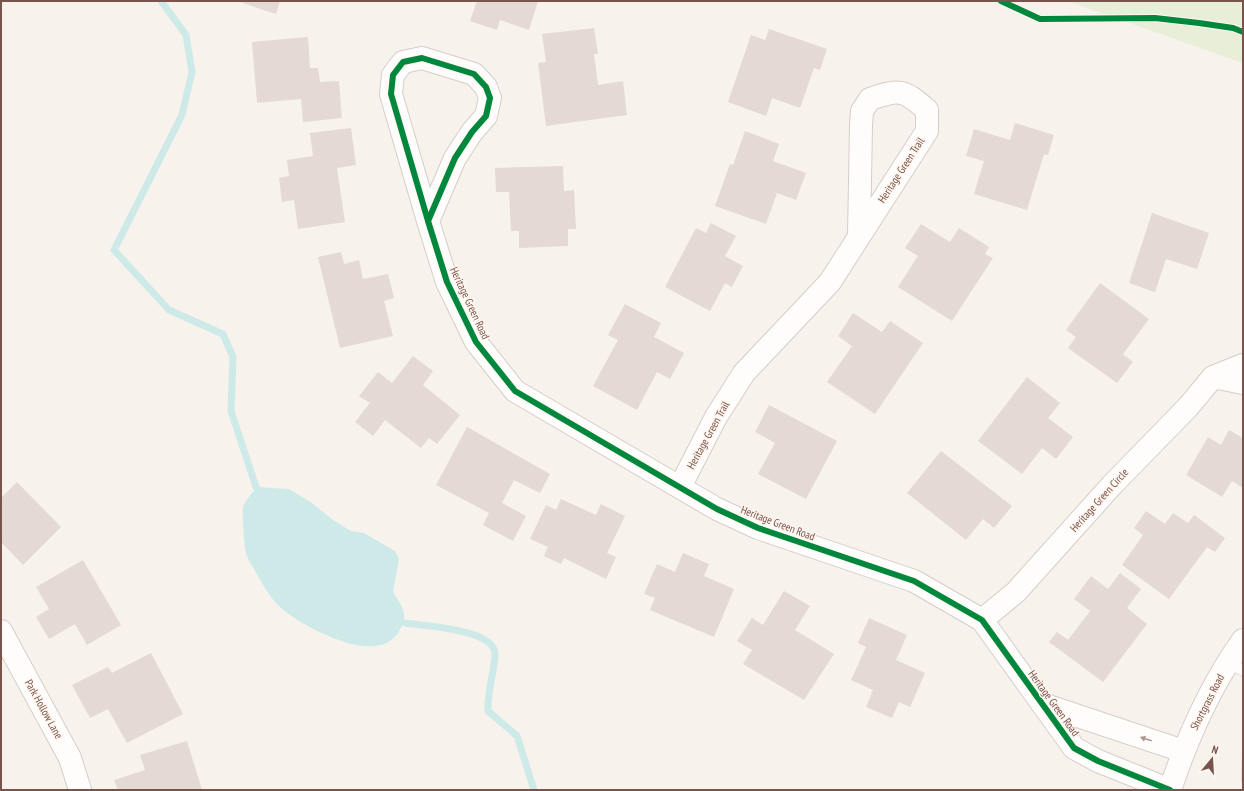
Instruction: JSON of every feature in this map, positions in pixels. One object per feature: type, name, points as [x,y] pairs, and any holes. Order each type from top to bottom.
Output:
[{"type":"street","name":"Heritage Green Road","points":[[428,221],[455,158],[472,132],[486,116],[490,98],[486,87],[474,74],[422,58],[403,62],[393,75],[391,94],[428,221],[448,282],[476,342],[515,390],[717,509],[758,528],[914,581],[982,620],[1074,748],[1098,761],[1170,790]]},
{"type":"street","name":"Heritage Green Trail","points":[[680,487],[716,417],[744,373],[830,282],[926,131],[927,110],[908,94],[890,93],[870,99],[862,111],[859,236]]},
{"type":"street","name":"Heritage Green Circle","points":[[982,620],[1016,592],[1112,485],[1188,407],[1213,377],[1243,365]]},
{"type":"street","points":[[1213,377],[1243,383]]},
{"type":"street","name":"Park Hollow Lane","points":[[1,631],[70,758],[80,790]]},
{"type":"street","name":"Shortgrass Road","points":[[1170,790],[1183,751],[1206,700],[1235,666],[1243,640]]},
{"type":"street","name":"Heritage Green Road","points":[[1042,704],[1183,751]]},
{"type":"green space","points":[[1067,1],[1243,1],[1243,63]]},
{"type":"water","points":[[256,487],[289,489],[312,503],[333,520],[351,531],[364,533],[395,551],[399,559],[393,592],[404,612],[404,621],[398,633],[388,642],[374,646],[357,645],[340,640],[305,625],[277,604],[266,590],[250,563],[245,549],[243,507]]},
{"type":"building","points":[[237,1],[280,1],[276,14]]},
{"type":"building","points":[[477,1],[538,1],[529,30],[500,20],[497,30],[470,21]]},
{"type":"building","points":[[594,28],[598,54],[594,54],[598,85],[623,81],[627,115],[546,126],[538,63],[546,62],[542,34]]},
{"type":"building","points":[[769,29],[827,49],[820,70],[814,68],[800,108],[772,98],[766,116],[728,102],[751,35],[765,40]]},
{"type":"building","points":[[308,37],[310,68],[318,68],[320,82],[339,81],[342,118],[303,122],[301,99],[257,103],[252,42]]},
{"type":"building","points":[[1015,123],[1054,135],[1048,155],[1044,154],[1027,210],[974,194],[984,161],[966,156],[974,129],[1010,140]]},
{"type":"building","points":[[351,128],[356,165],[337,168],[345,222],[298,229],[294,200],[282,202],[279,178],[289,176],[287,160],[313,156],[310,133]]},
{"type":"building","points":[[745,131],[779,144],[773,161],[806,173],[796,200],[777,193],[766,224],[715,206],[730,164],[733,165]]},
{"type":"building","points":[[563,166],[564,191],[574,190],[576,229],[568,229],[568,246],[519,248],[519,231],[511,231],[509,192],[496,192],[495,168]]},
{"type":"building","points":[[1152,213],[1209,233],[1197,269],[1166,259],[1155,292],[1129,283]]},
{"type":"building","points":[[711,223],[736,236],[725,256],[743,266],[732,287],[725,283],[710,311],[665,287],[696,228],[706,233]]},
{"type":"building","points":[[921,224],[950,242],[959,228],[989,247],[985,254],[993,258],[952,321],[898,287],[918,256],[905,248]]},
{"type":"building","points":[[341,252],[344,264],[359,260],[363,279],[388,274],[394,298],[384,301],[393,336],[340,348],[318,257]]},
{"type":"building","points":[[1100,283],[1149,319],[1123,354],[1133,362],[1117,383],[1068,348],[1076,337],[1066,330]]},
{"type":"building","points":[[625,304],[661,323],[654,337],[684,353],[670,379],[657,372],[637,410],[593,386],[618,340],[608,335]]},
{"type":"building","points":[[853,313],[882,332],[890,321],[923,343],[875,414],[827,382],[852,346],[838,336]]},
{"type":"building","points":[[413,356],[433,371],[423,385],[460,415],[437,444],[429,438],[421,448],[385,420],[373,436],[355,422],[370,403],[359,396],[378,372],[392,383]]},
{"type":"building","points":[[1027,377],[1060,403],[1048,418],[1073,437],[1056,459],[1042,448],[1022,474],[978,441]]},
{"type":"building","points":[[769,405],[837,441],[806,499],[758,474],[775,443],[755,432]]},
{"type":"building","points":[[467,427],[550,474],[540,493],[514,480],[502,503],[526,516],[513,541],[483,525],[489,513],[436,485]]},
{"type":"building","points":[[1229,430],[1243,438],[1243,488],[1232,481],[1222,497],[1186,475],[1208,437],[1221,445]]},
{"type":"building","points":[[941,451],[1012,506],[994,528],[983,519],[966,540],[907,493]]},
{"type":"building","points":[[17,482],[61,527],[23,565],[1,542],[1,498]]},
{"type":"building","points":[[561,499],[596,515],[601,504],[625,516],[607,553],[616,557],[606,579],[564,558],[561,564],[544,556],[548,547],[530,539],[546,505],[556,510]]},
{"type":"building","points":[[1146,511],[1165,524],[1173,513],[1188,523],[1194,515],[1225,538],[1215,552],[1207,547],[1169,599],[1122,565],[1143,535],[1134,528]]},
{"type":"building","points":[[683,553],[709,564],[704,576],[734,589],[714,637],[650,610],[655,598],[644,594],[657,564],[675,572]]},
{"type":"building","points":[[83,560],[121,625],[87,645],[75,624],[49,639],[36,617],[49,609],[36,587]]},
{"type":"building","points":[[1120,573],[1141,589],[1127,608],[1147,624],[1103,682],[1049,642],[1057,632],[1068,640],[1090,611],[1074,599],[1091,576],[1108,589]]},
{"type":"building","points":[[784,591],[810,606],[795,630],[834,654],[804,700],[743,664],[752,650],[737,641],[752,618],[763,625]]},
{"type":"building","points":[[869,618],[907,635],[896,660],[925,673],[910,707],[899,702],[892,718],[866,707],[873,690],[851,680],[866,647],[858,643]]},
{"type":"building","points":[[151,653],[183,714],[127,743],[108,709],[90,718],[72,685],[108,667],[112,673]]},
{"type":"building","points":[[187,741],[202,790],[118,790],[114,780],[145,770],[140,755]]},
{"type":"building","points":[[1242,749],[1243,782],[1241,782]]},
{"type":"waterway","points":[[161,1],[186,35],[192,72],[182,115],[114,250],[169,310],[223,334],[233,357],[231,411],[256,487]]},
{"type":"waterway","points":[[405,623],[458,630],[484,639],[492,646],[495,655],[488,711],[517,736],[534,790]]},
{"type":"cycle path","points":[[1001,1],[1040,19],[1155,18],[1233,28],[1243,32]]},
{"type":"cycle path","points":[[428,221],[391,94],[393,75],[403,62],[422,58],[474,74],[486,87],[490,98],[486,116],[472,132],[455,158],[428,221],[447,282],[476,342],[515,391],[717,509],[758,528],[914,581],[982,620],[1074,748],[1098,761],[1170,790]]}]
